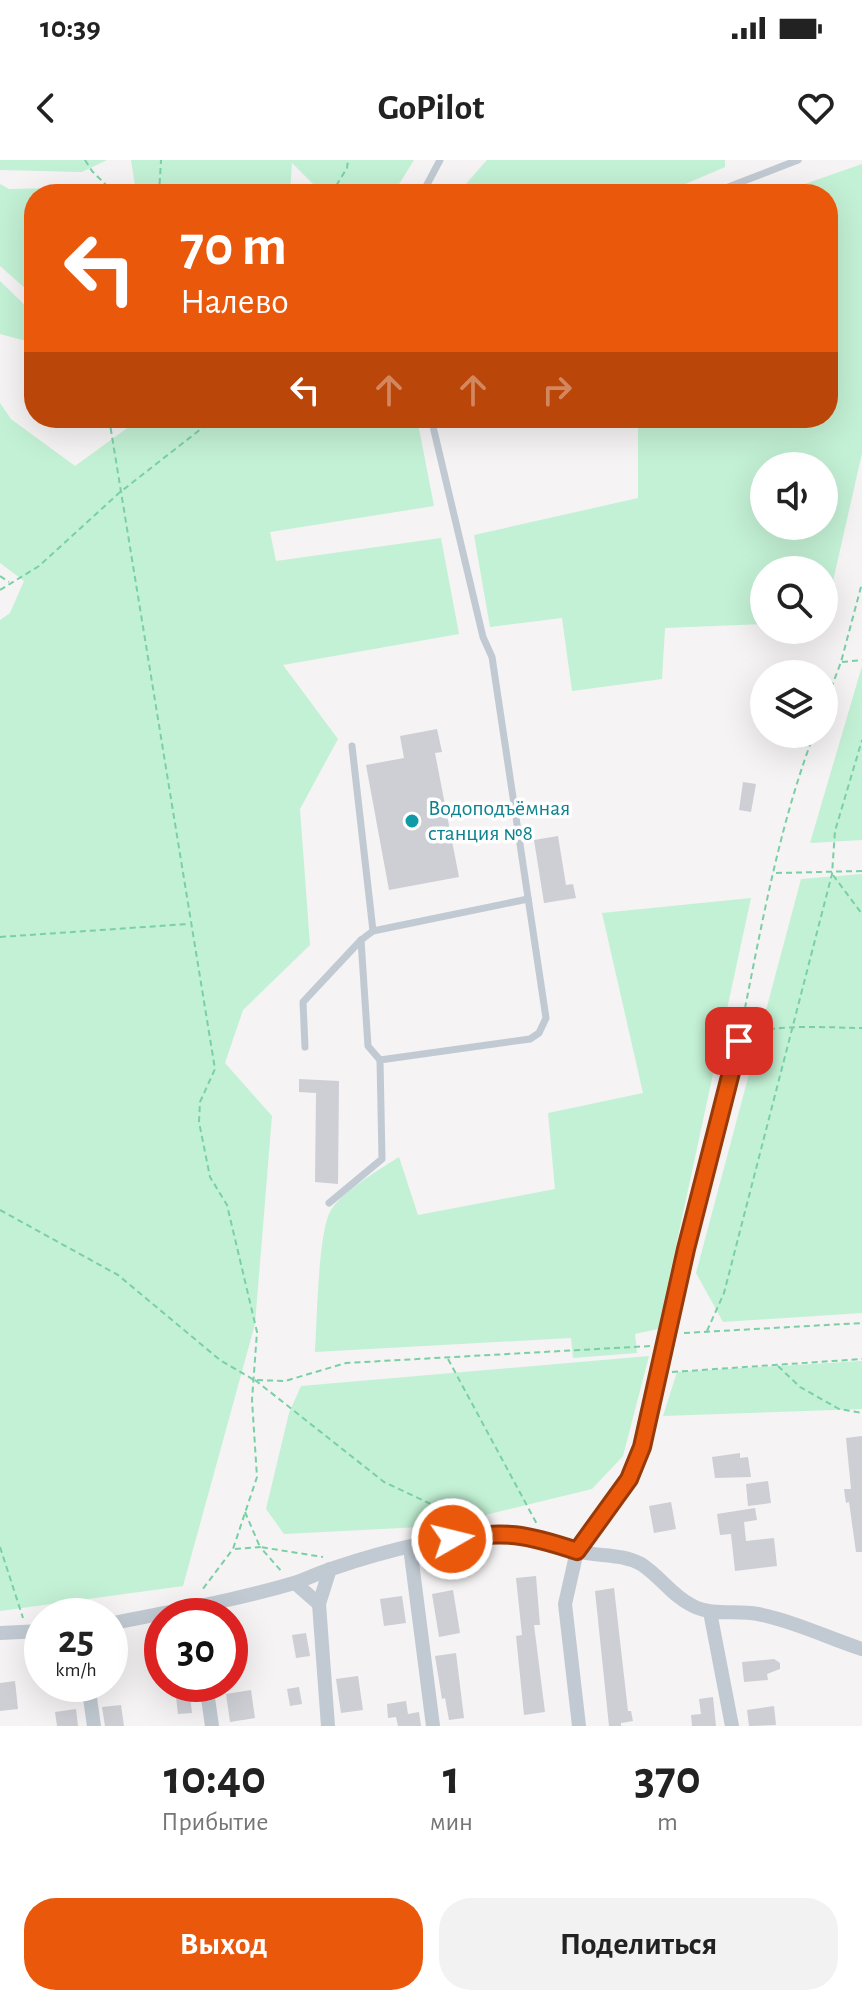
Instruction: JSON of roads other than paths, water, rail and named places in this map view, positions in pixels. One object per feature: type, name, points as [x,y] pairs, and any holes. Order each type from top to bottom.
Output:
[{"type":"street","points":[[579,1726],[565,1604],[577,1551],[629,1479],[642,1447],[665,1340],[739,1041]]},
{"type":"street","points":[[242,1598],[295,1583],[326,1563],[452,1539],[507,1533],[577,1551],[619,1556],[639,1563],[691,1606],[710,1612],[755,1613],[862,1649]]},
{"type":"street","points":[[410,1547],[433,1726]]},
{"type":"street","points":[[326,1563],[319,1604],[328,1726]]},
{"type":"street","points":[[295,1583],[319,1604]]},
{"type":"street","points":[[710,1612],[732,1726]]},
{"type":"street","points":[[0,1633],[24,1632]]},
{"type":"street","points":[[91,1702],[94,1726]]},
{"type":"street","points":[[209,1702],[212,1726]]},
{"type":"lane","points":[[427,184],[440,160]]},
{"type":"lane","points":[[736,184],[798,160]]},
{"type":"lane","points":[[380,1060],[530,1039],[539,1033],[546,1018],[492,657],[483,637],[433,428]]},
{"type":"lane","points":[[352,746],[373,931]]},
{"type":"lane","points":[[305,1047],[303,1002],[373,931],[528,899]]},
{"type":"lane","points":[[329,1203],[382,1159],[380,1060],[368,1046],[361,940]]},
{"type":"place","name":"Водоподъёмная станция №8","points":[[412,821]]}]
